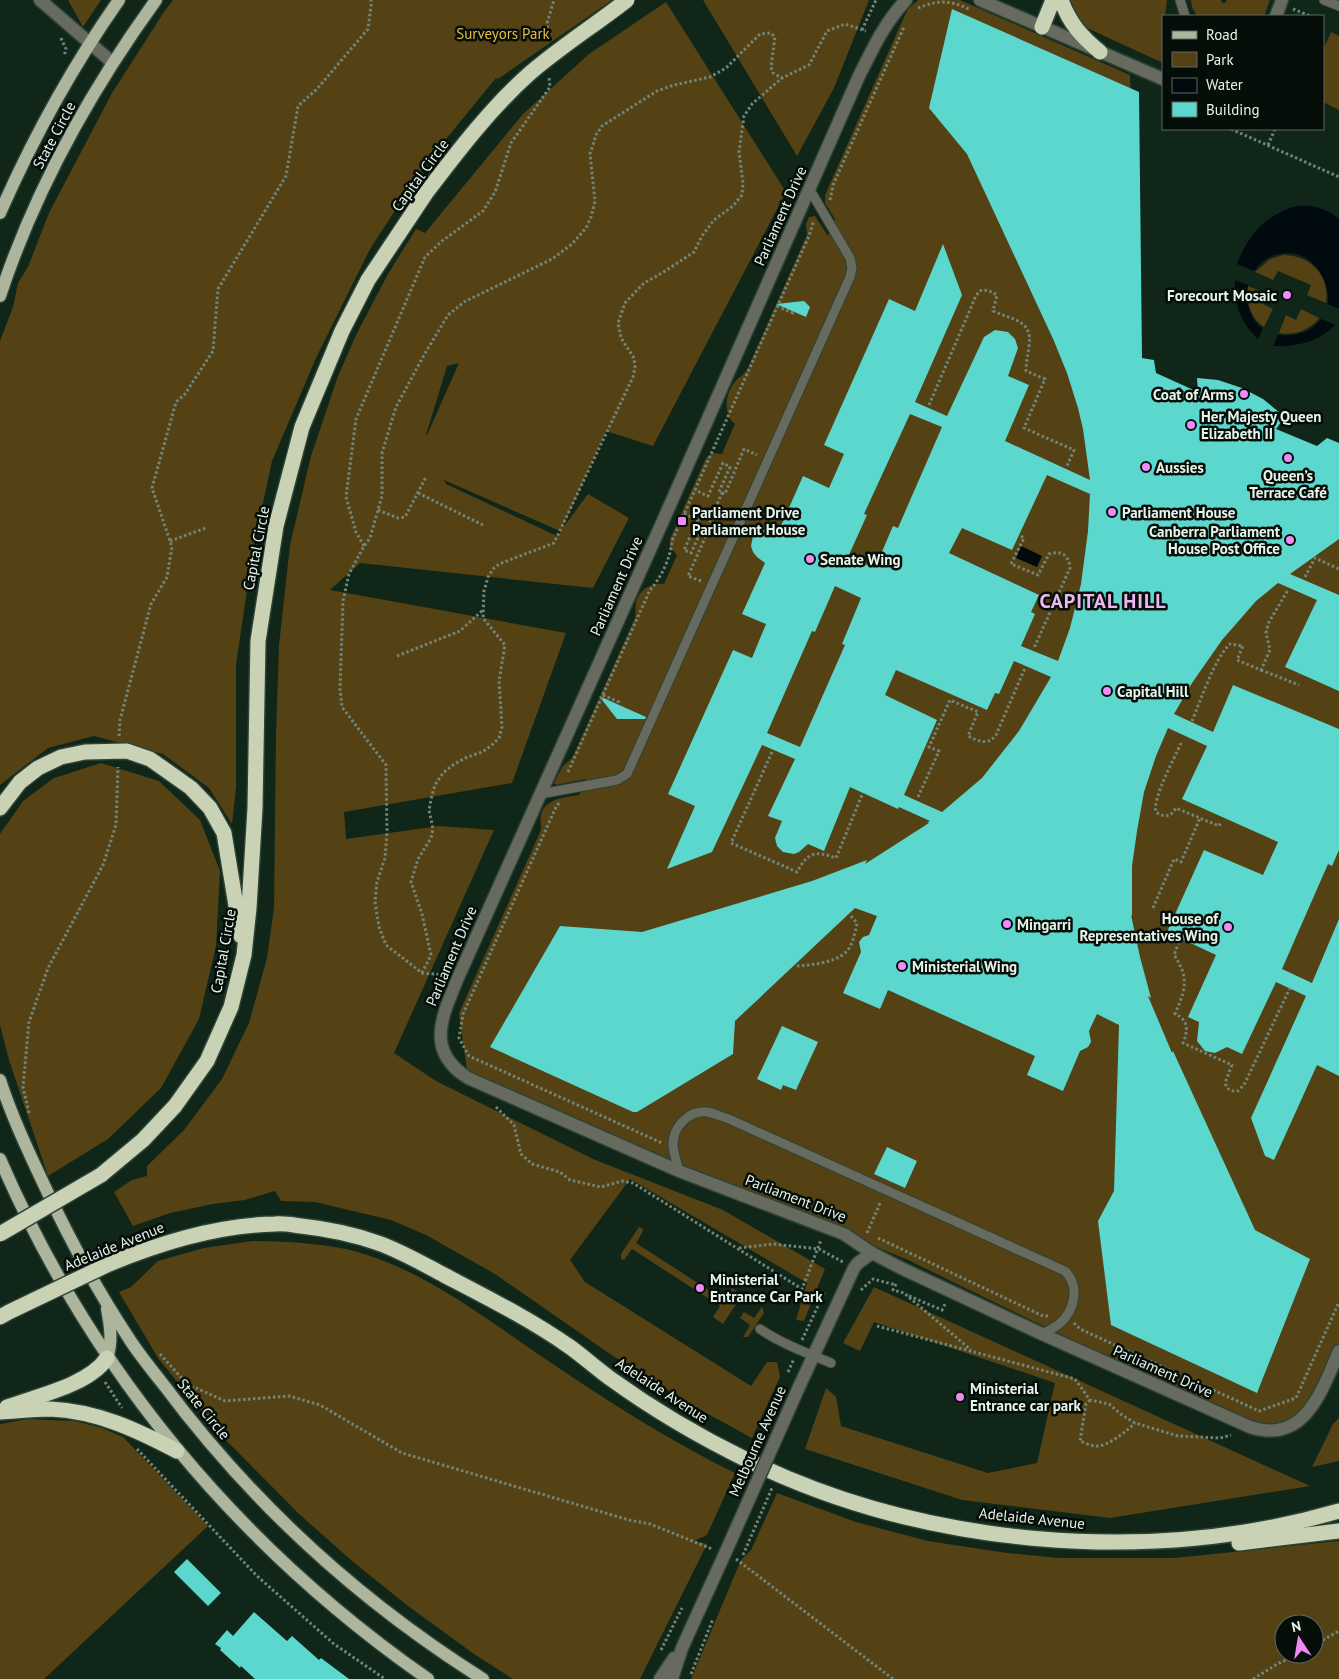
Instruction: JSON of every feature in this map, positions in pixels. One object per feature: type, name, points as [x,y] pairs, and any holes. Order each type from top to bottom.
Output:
[{"type":"highway","name":"Capital Circle","points":[[0,1234],[101,1175],[143,1140],[175,1106],[207,1061],[231,1007],[244,955],[255,808],[258,640],[276,526],[302,427],[342,330],[368,280],[426,192],[492,111],[530,74],[627,0]]},
{"type":"highway","points":[[1042,27],[1053,0]]},
{"type":"highway","points":[[1061,0],[1075,28],[1100,52]]},
{"type":"highway","points":[[0,808],[20,782],[38,768],[62,757],[85,752],[127,751],[150,759],[191,788],[210,808],[224,833],[244,955]]},
{"type":"highway","name":"Adelaide Avenue","points":[[4,1314],[129,1256],[173,1241],[225,1229],[277,1223],[329,1229],[380,1244],[523,1316],[570,1347],[612,1380],[656,1410],[741,1457],[798,1482],[874,1508],[951,1527],[1004,1535],[1057,1540],[1140,1542],[1249,1532],[1321,1517],[1339,1511]]},
{"type":"highway","points":[[0,1410],[78,1380],[97,1369],[107,1358]]},
{"type":"highway","points":[[0,1410],[50,1409],[79,1412],[142,1432],[178,1451]]},
{"type":"highway","points":[[1140,1542],[1187,1547],[1339,1531]]},
{"type":"main road","name":"State Circle","points":[[0,214],[21,167],[56,100],[118,0]]},
{"type":"main road","name":"State Circle","points":[[0,296],[32,216],[64,148],[113,63],[156,0]]},
{"type":"main road","name":"State Circle","points":[[0,1080],[28,1150],[59,1217],[105,1302],[129,1339],[180,1407],[226,1462],[275,1514],[329,1565],[386,1612],[446,1656],[483,1679]]},
{"type":"main road","points":[[0,1160],[50,1264],[107,1358],[131,1392],[178,1451],[232,1512],[285,1565],[343,1616],[428,1679]]},
{"type":"main road","points":[[105,1302],[111,1336],[107,1358]]},
{"type":"street","points":[[40,0],[113,63]]},
{"type":"street","name":"Parliament Drive","points":[[906,0],[895,11],[878,36],[859,76],[810,190],[457,980],[442,1018],[440,1030],[443,1049],[451,1064],[468,1078],[679,1171],[844,1234],[872,1253],[1042,1334],[1250,1427],[1268,1431],[1281,1429],[1294,1424],[1307,1414],[1317,1400],[1339,1351]]},
{"type":"street","points":[[976,5],[1042,27],[1162,79]]},
{"type":"street","name":"Melbourne Avenue","points":[[672,1679],[682,1648],[721,1551],[814,1357],[854,1268],[872,1253]]},
{"type":"street","name":"Melbourne Avenue","points":[[660,1679],[682,1648]]},
{"type":"lane","points":[[1178,15],[1180,0]]},
{"type":"lane","points":[[1180,0],[1185,15]]},
{"type":"lane","points":[[1324,0],[1339,6]]},
{"type":"lane","points":[[540,794],[617,780],[627,774],[846,285],[852,270],[851,261],[810,190]]},
{"type":"lane","points":[[679,1171],[673,1148],[675,1133],[684,1120],[696,1112],[707,1112],[729,1119],[1064,1271],[1072,1281],[1074,1294],[1072,1305],[1064,1319],[1042,1334]]},
{"type":"lane","points":[[760,1330],[814,1357],[832,1363]]},
{"type":"path","points":[[30,1115],[23,1087],[29,1022],[48,968],[103,865],[116,825],[120,720],[151,604],[167,577],[172,547],[152,488],[176,402],[184,394],[213,351],[218,289],[286,176],[298,106],[318,89],[368,29],[372,6],[371,0]]},
{"type":"path","points":[[548,41],[547,23],[554,0]]},
{"type":"path","points":[[862,30],[876,0]]},
{"type":"path","points":[[914,11],[929,3],[946,0],[976,5]]},
{"type":"path","points":[[828,208],[834,185],[895,43],[908,19]]},
{"type":"path","points":[[422,973],[431,955],[422,914],[411,882],[418,859],[431,838],[432,829],[428,810],[435,785],[443,774],[453,766],[491,746],[499,738],[502,727],[499,681],[505,645],[483,618],[484,591],[488,577],[499,564],[554,544],[633,377],[635,368],[634,358],[621,338],[618,323],[625,303],[644,283],[662,274],[694,252],[702,236],[714,220],[733,206],[742,195],[743,183],[739,152],[744,116],[752,104],[782,78],[809,65],[827,31],[845,24],[869,33]]},
{"type":"path","points":[[448,976],[422,973],[386,945],[379,926],[375,902],[377,882],[385,858],[387,833],[386,765],[342,707],[340,689],[343,601],[350,574],[370,538],[382,496],[382,453],[396,407],[448,315],[464,302],[552,259],[572,244],[586,228],[595,201],[590,154],[596,135],[602,126],[657,91],[710,77],[726,68],[760,34],[771,33],[775,36],[771,67],[773,73],[782,78]]},
{"type":"path","points":[[364,546],[356,532],[346,497],[356,419],[426,257],[442,241],[482,212],[495,192],[511,143],[550,87],[549,68]]},
{"type":"path","points":[[1233,130],[1339,177]]},
{"type":"path","points":[[1268,146],[1275,130]]},
{"type":"path","points":[[566,776],[650,590],[657,583],[671,550],[672,541],[815,217]]},
{"type":"path","points":[[929,405],[975,298],[979,292],[991,291],[996,296],[993,311],[1026,325],[1030,332],[1026,371],[1045,379],[1024,428],[1074,450],[1067,466]]},
{"type":"path","points":[[777,306],[793,313],[793,311]]},
{"type":"path","points":[[704,582],[688,576],[722,493],[725,494],[744,449],[760,456]]},
{"type":"path","points":[[695,490],[708,496],[723,464],[730,467],[719,492],[722,493]]},
{"type":"path","points":[[378,510],[398,518],[405,517],[426,477]]},
{"type":"path","points":[[418,493],[483,525]]},
{"type":"path","points":[[684,514],[698,520],[684,550],[691,553],[702,529],[706,530]]},
{"type":"path","points":[[170,541],[206,528]]},
{"type":"path","points":[[1021,536],[1024,538],[1011,564],[1038,575],[1049,554],[1060,552],[1066,555],[1070,561],[1070,568],[1034,648]]},
{"type":"path","points":[[1305,577],[1315,558],[1339,569]]},
{"type":"path","points":[[1261,670],[1270,650],[1266,633],[1269,622],[1288,590]]},
{"type":"path","points":[[396,656],[460,631],[483,609]]},
{"type":"path","points":[[1192,721],[1217,663],[1224,650],[1230,644],[1243,646],[1237,660],[1299,685]]},
{"type":"path","points":[[918,797],[939,751],[929,747],[950,700],[978,712],[968,736],[981,742],[987,742],[996,735],[1025,668]]},
{"type":"path","points":[[603,695],[619,702],[618,704]]},
{"type":"path","points":[[1181,743],[1154,806],[1156,812],[1161,816],[1168,816],[1176,808],[1219,826],[1221,822]]},
{"type":"path","points":[[772,752],[731,843],[797,872],[806,858],[811,855],[819,854],[836,858],[862,795]]},
{"type":"path","points":[[563,798],[556,807],[473,986],[463,1014],[459,1038],[469,1056],[673,1148]]},
{"type":"path","points":[[1153,908],[1174,859],[1181,862],[1200,818]]},
{"type":"path","points":[[797,966],[817,964],[846,953],[852,941],[857,923],[851,916]]},
{"type":"path","points":[[1179,942],[1174,955],[1182,967],[1185,980],[1184,994],[1175,1014],[1182,1017],[1187,1024],[1183,1043],[1232,1065],[1225,1083],[1227,1089],[1238,1091],[1244,1085],[1290,988]]},
{"type":"path","points":[[495,1106],[514,1125],[521,1154],[532,1164],[560,1172],[570,1180],[601,1187],[622,1181],[634,1183],[802,1289],[819,1249],[826,1226]]},
{"type":"path","points":[[867,1233],[886,1190]]},
{"type":"path","points":[[860,1229],[1043,1316],[1056,1316],[1064,1319],[1080,1329],[1259,1411],[1296,1398],[1339,1302]]},
{"type":"path","points":[[738,1248],[773,1244],[819,1249]]},
{"type":"path","points":[[856,1294],[873,1279],[896,1284]]},
{"type":"path","points":[[788,1373],[827,1287]]},
{"type":"path","points":[[893,1290],[904,1293],[974,1352]]},
{"type":"path","points":[[877,1326],[1074,1379],[1090,1400],[1109,1404],[1135,1424],[1178,1436],[1220,1438],[1239,1433],[1250,1427]]},
{"type":"path","points":[[162,1357],[187,1384],[225,1401],[289,1396],[320,1405],[402,1453],[629,1520],[650,1524],[721,1551],[737,1560],[893,1679]]},
{"type":"path","points":[[1090,1400],[1086,1404],[1080,1441],[1097,1446],[1106,1444],[1135,1424]]},
{"type":"path","points":[[659,1653],[686,1601]]},
{"type":"path","points":[[1324,1639],[1339,1632]]},
{"type":"path","points":[[1253,1679],[1279,1664]]},
{"type":"green space","points":[[68,0],[101,0],[83,27]]},
{"type":"green space","name":"Surveyors Park","points":[[173,0],[612,0],[498,79],[496,78],[424,166],[370,249],[316,358],[272,461],[253,549],[236,665],[236,787],[232,824],[209,788],[163,754],[94,736],[48,748],[0,785],[0,341],[13,307],[18,283],[28,267],[49,213],[112,93]]},
{"type":"green space","points":[[703,0],[869,0],[834,88],[797,156]]},
{"type":"green space","points":[[918,0],[960,0],[1130,75],[1142,384],[1316,462],[1339,444],[1339,1351],[1300,1420],[1250,1427],[908,1260],[468,1078],[459,1013],[541,830],[541,814],[552,801],[579,795],[586,779],[556,785],[554,783],[562,767],[571,759],[575,752],[635,618],[636,604],[640,593],[651,585],[664,584],[677,555],[670,547],[670,539],[706,458],[712,453],[722,454],[735,424],[727,410],[729,393],[734,383],[748,368],[807,235],[806,224],[809,217],[815,216],[828,236],[835,219],[825,203],[825,195],[904,17],[908,9]]},
{"type":"green space","points":[[1069,0],[1167,0],[1165,15],[1162,15],[1162,63],[1087,28],[1078,19]]},
{"type":"green space","points":[[1191,0],[1221,0],[1222,3],[1225,3],[1227,0],[1270,0],[1264,15],[1196,15]]},
{"type":"green space","points":[[666,2],[786,192],[653,446],[606,431],[562,529],[588,494],[629,518],[593,588],[360,563],[330,590],[566,633],[512,783],[344,812],[346,839],[439,826],[494,830],[394,1053],[436,1081],[593,1159],[723,1210],[825,1269],[804,1321],[796,1320],[807,1283],[630,1179],[570,1260],[585,1282],[751,1386],[767,1362],[777,1362],[780,1377],[752,1438],[697,1408],[613,1356],[495,1274],[426,1235],[391,1220],[315,1202],[281,1201],[275,1191],[245,1200],[213,1204],[170,1213],[133,1226],[114,1192],[132,1180],[147,1176],[147,1166],[184,1130],[222,1079],[249,1023],[267,958],[274,908],[279,645],[290,545],[311,456],[338,376],[357,333],[388,274],[416,229],[425,233],[523,114],[589,54]],"holes":[[[459,363],[427,435],[426,435],[447,366]],[[444,480],[560,531],[561,532],[557,536],[446,484]]]},
{"type":"green space","points":[[1331,32],[1339,36],[1339,110],[1324,102],[1324,48]]},
{"type":"green space","points":[[1283,255],[1302,259],[1316,268],[1325,284],[1326,303],[1307,295],[1311,285],[1278,271],[1273,280],[1255,272],[1270,259]]},
{"type":"green space","points":[[1248,286],[1267,294],[1263,304],[1273,309],[1264,327],[1255,319],[1250,309]]},
{"type":"green space","points":[[1301,309],[1319,318],[1307,329],[1290,334],[1279,333],[1286,315],[1296,320]]},
{"type":"green space","points":[[101,763],[159,781],[200,820],[220,871],[216,946],[199,1019],[161,1088],[108,1139],[48,1176],[9,1060],[0,1025],[0,834],[23,801],[54,778]]},
{"type":"green space","points":[[639,1227],[643,1231],[636,1243],[724,1300],[732,1288],[742,1295],[723,1324],[713,1317],[720,1306],[632,1249],[624,1260],[621,1259],[621,1254]]},
{"type":"green space","points":[[252,1241],[299,1243],[346,1249],[398,1267],[423,1279],[470,1307],[634,1417],[735,1473],[707,1535],[694,1541],[707,1544],[640,1679],[513,1679],[474,1654],[408,1606],[352,1561],[298,1513],[217,1431],[158,1358],[119,1292],[131,1287],[158,1261],[204,1248]]},
{"type":"green space","points":[[874,1287],[1310,1486],[1110,1518],[962,1500],[805,1449],[826,1388],[836,1397],[841,1426],[988,1473],[1037,1463],[1055,1383],[874,1322],[860,1351],[843,1343]]},
{"type":"green space","points":[[762,1307],[764,1313],[748,1337],[743,1337],[750,1325],[740,1318],[744,1312],[754,1318]]},
{"type":"green space","points":[[1339,1418],[1339,1461],[1312,1467],[1333,1424]]},
{"type":"green space","points":[[28,1419],[74,1421],[102,1428],[123,1437],[208,1526],[44,1679],[0,1679],[0,1424]]},
{"type":"green space","points":[[777,1493],[856,1522],[928,1541],[1007,1553],[1060,1558],[1174,1558],[1339,1541],[1339,1679],[691,1679],[741,1560],[751,1550]]},
{"type":"water","points":[[1297,206],[1319,208],[1339,219],[1339,309],[1328,304],[1325,282],[1320,272],[1305,257],[1284,253],[1272,256],[1264,260],[1254,271],[1237,264],[1253,235],[1267,220],[1276,214]]},
{"type":"water","points":[[1235,280],[1248,285],[1247,298],[1251,315],[1263,329],[1258,339],[1243,320],[1237,305]]},
{"type":"water","points":[[1321,319],[1335,325],[1322,336],[1290,346],[1273,346],[1278,335],[1302,333],[1312,328]]},
{"type":"water","points":[[1021,546],[1042,556],[1037,567],[1016,558]]},
{"type":"building","points":[[952,9],[1139,92],[1142,358],[1154,360],[1156,373],[1198,392],[1197,378],[1218,380],[1242,388],[1263,399],[1285,417],[1276,429],[1317,446],[1327,438],[1339,443],[1339,539],[1290,574],[1339,595],[1339,691],[1285,667],[1317,600],[1278,583],[1256,601],[1222,640],[1192,683],[1174,714],[1213,732],[1233,685],[1339,729],[1339,850],[1332,866],[1328,864],[1282,969],[1312,983],[1339,919],[1339,1076],[1317,1065],[1274,1160],[1265,1156],[1251,1118],[1306,996],[1276,982],[1242,1054],[1227,1047],[1215,1053],[1205,1051],[1197,1041],[1199,1022],[1188,1017],[1216,955],[1167,932],[1204,850],[1263,875],[1278,842],[1182,799],[1207,746],[1168,728],[1144,792],[1132,866],[1131,915],[1151,998],[1148,996],[1172,1053],[1173,1051],[1255,1230],[1310,1259],[1257,1393],[1111,1325],[1098,1221],[1114,1191],[1119,1025],[1097,1014],[1089,1031],[1091,1042],[1088,1047],[1080,1051],[1063,1091],[1027,1075],[1035,1056],[888,990],[880,1009],[843,993],[861,952],[859,942],[863,937],[869,935],[877,916],[855,908],[735,1021],[733,1054],[637,1112],[633,1112],[490,1047],[560,926],[642,932],[812,881],[867,860],[865,864],[929,823],[927,823],[930,821],[850,787],[824,851],[808,844],[794,854],[783,852],[777,846],[775,838],[782,821],[768,816],[795,759],[762,745],[712,852],[667,869],[695,806],[668,794],[733,650],[752,658],[766,624],[742,614],[765,563],[753,552],[751,546],[753,536],[759,528],[765,525],[781,526],[803,476],[829,488],[844,454],[824,445],[889,299],[915,311],[943,244],[962,295],[915,402],[947,416],[984,337],[995,330],[1008,332],[1015,339],[1018,348],[1008,376],[1029,385],[1005,441],[1090,480],[1078,408],[1054,341],[967,154],[929,108]],"holes":[[[910,414],[942,427],[898,528],[893,526],[875,568],[848,557],[867,515],[864,514]],[[1047,475],[1090,494],[1088,531],[1081,584],[1070,628],[1058,661],[1021,646],[1035,614],[1031,612],[1039,595],[949,553],[962,528],[1012,550]],[[835,586],[861,598],[842,644],[845,645],[800,747],[767,733],[812,631],[815,632]],[[1014,661],[1051,677],[1019,731],[982,778],[942,812],[904,795],[937,720],[885,695],[896,670],[987,710],[995,693],[999,694]]]},
{"type":"building","points":[[804,301],[810,307],[806,317],[776,304]]},
{"type":"building","points":[[599,696],[646,717],[645,719],[617,719]]},
{"type":"building","points":[[782,1026],[818,1042],[796,1090],[783,1085],[781,1090],[757,1079]]},
{"type":"building","points":[[887,1147],[917,1161],[905,1188],[874,1174]]},
{"type":"building","points":[[187,1559],[221,1593],[208,1606],[174,1572]]},
{"type":"building","points":[[254,1612],[287,1641],[292,1636],[319,1660],[321,1658],[349,1679],[255,1679],[241,1666],[240,1668],[215,1644],[227,1630],[233,1636]]},
{"type":"place","name":"Forecourt Mosaic","points":[[1287,295]]},
{"type":"place","name":"Coat of Arms","points":[[1244,394]]},
{"type":"place","name":"Her Majesty Queen Elizabeth II","points":[[1191,425]]},
{"type":"place","name":"Queen’s Terrace Café","points":[[1288,458]]},
{"type":"place","name":"Aussies","points":[[1146,467]]},
{"type":"place","name":"Parliament House","points":[[1112,512]]},
{"type":"place","name":"Parliament Drive Parliament House","points":[[682,521]]},
{"type":"place","name":"Canberra Parliament House Post Office","points":[[1290,540]]},
{"type":"place","name":"Senate Wing","points":[[810,559]]},
{"type":"place","name":"Capital Hill","points":[[1107,691]]},
{"type":"place","name":"Mingarri","points":[[1007,924]]},
{"type":"place","name":"House of Representatives Wing","points":[[1228,927]]},
{"type":"place","name":"Ministerial Wing","points":[[902,966]]},
{"type":"place","name":"Ministerial Entrance Car Park","points":[[700,1288]]},
{"type":"place","name":"Ministerial Entrance car park","points":[[960,1397]]},
{"type":"district","name":"CAPITAL HILL","points":[[1103,601]]}]
